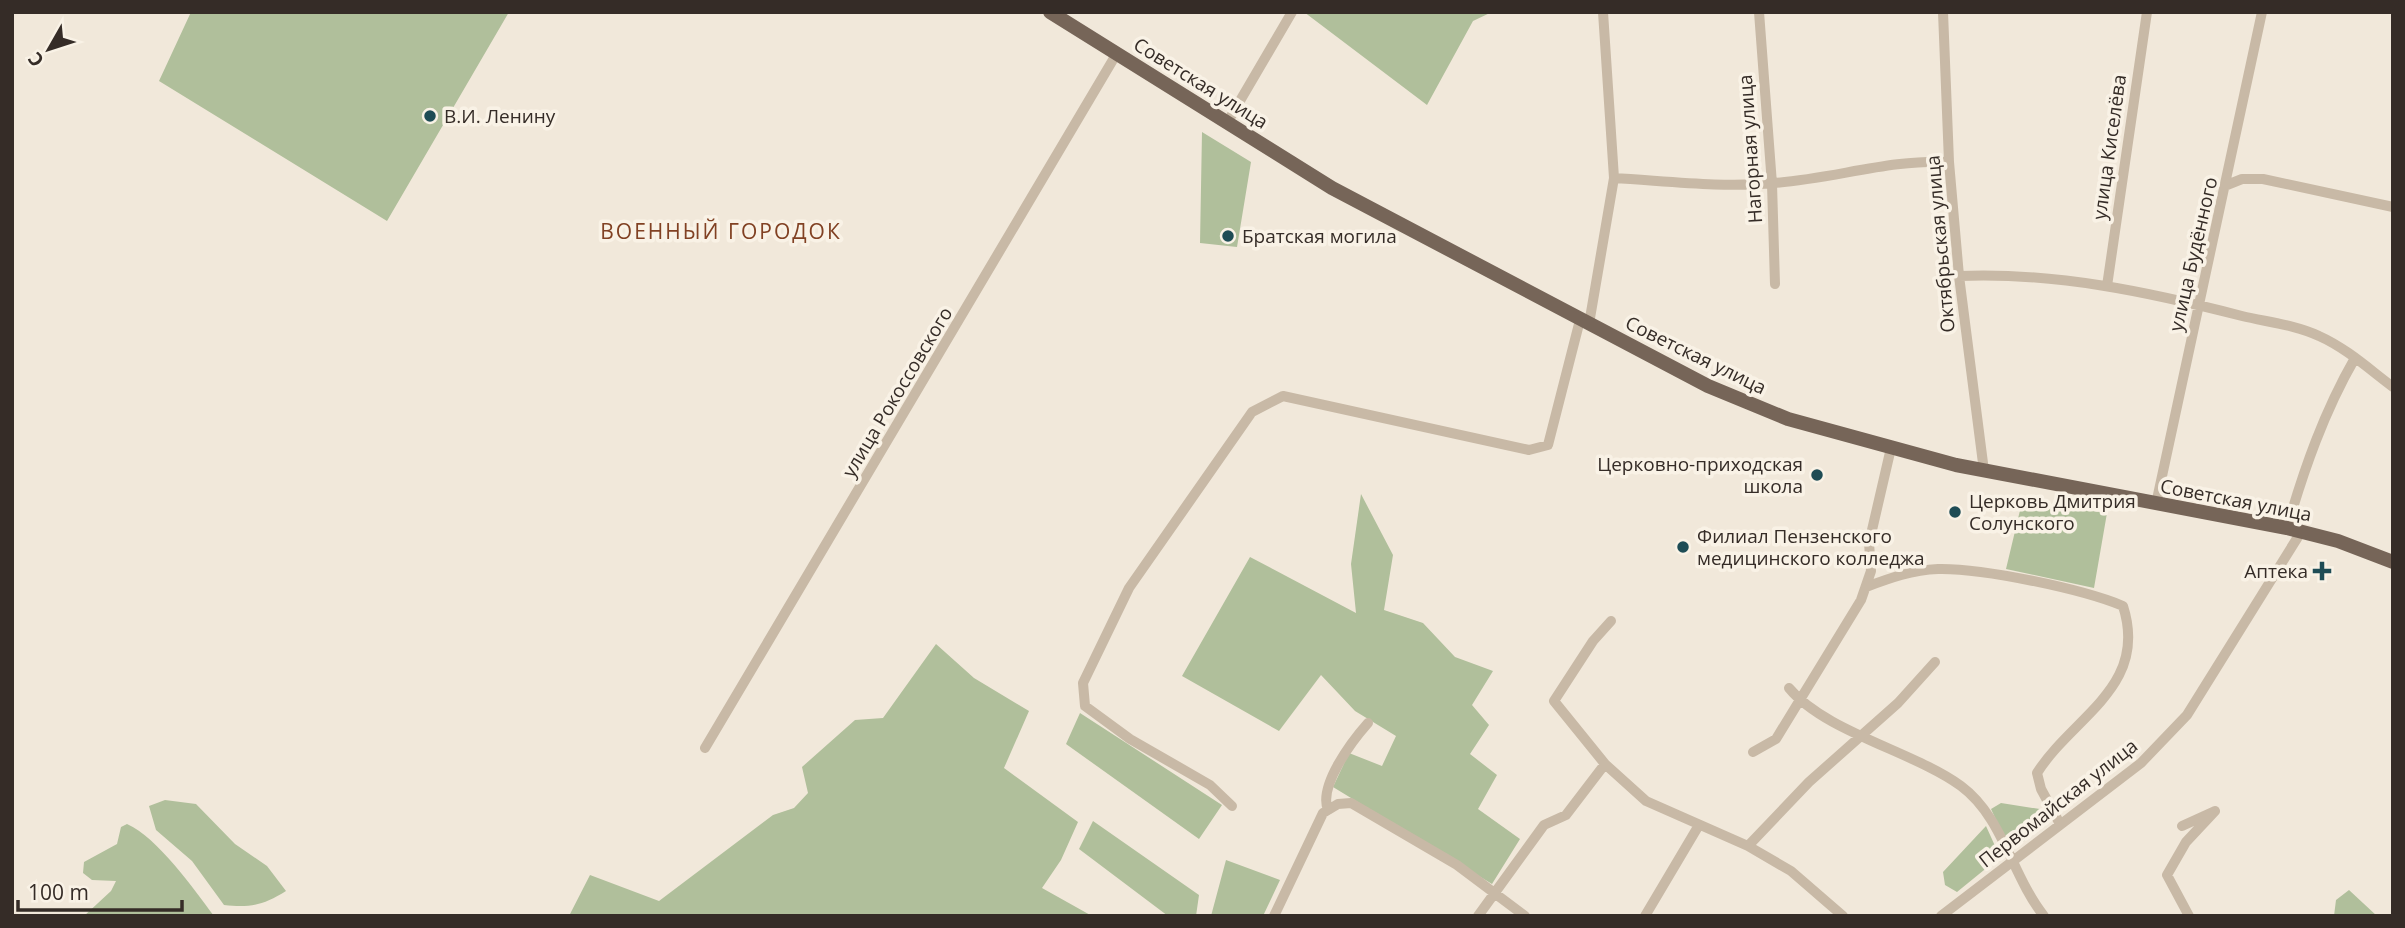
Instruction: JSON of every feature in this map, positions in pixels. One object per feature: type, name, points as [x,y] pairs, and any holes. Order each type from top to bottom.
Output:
[{"type":"main road","name":"Советская улица","points":[[1050,12],[1332,188],[1708,386],[1788,419],[1984,471],[2294,530],[2351,545],[2393,562]]},
{"type":"street","points":[[1227,123],[1292,12]]},
{"type":"street","points":[[1233,806],[1210,785],[1130,739],[1085,706],[1083,682],[1129,588],[1252,412],[1283,396],[1529,450],[1548,445],[1584,322],[1614,178],[1603,12]]},
{"type":"street","name":"Нагорная улица","points":[[1759,12],[1772,184],[1775,284]]},
{"type":"street","name":"Октябрьская улица","points":[[1943,12],[1949,162],[1959,276],[1984,471]]},
{"type":"street","name":"улица Киселёва","points":[[2107,286],[2147,12]]},
{"type":"street","name":"улица Будённого","points":[[2156,504],[2227,185],[2262,12]]},
{"type":"street","name":"улица Рокоссовского","points":[[705,748],[1117,53]]},
{"type":"street","points":[[1614,178],[1772,184],[1841,176],[1917,160],[1949,162]]},
{"type":"street","points":[[2227,185],[2242,178],[2263,179],[2393,207]]},
{"type":"street","points":[[1959,276],[2014,274],[2107,286],[2316,334],[2338,345],[2393,387]]},
{"type":"street","name":"Первомайская улица","points":[[1941,916],[2141,763],[2187,715],[2294,530],[2310,452],[2333,395],[2355,358]]},
{"type":"street","points":[[1753,752],[1776,739],[1861,600],[1871,571],[1869,543],[1891,448]]},
{"type":"street","points":[[1866,587],[1904,573],[1940,569],[2098,596],[2123,606],[2130,628],[2129,656],[2096,709],[2047,758],[2037,773],[2041,789],[2060,824]]},
{"type":"street","points":[[1611,621],[1593,641],[1554,701],[1605,765],[1646,801],[1748,846],[1791,871],[1843,916]]},
{"type":"street","points":[[1748,846],[1809,782],[1863,737],[1935,662]]},
{"type":"street","points":[[1789,688],[1798,700],[1863,737],[1959,785],[1985,807],[2026,893],[2044,916]]},
{"type":"street","points":[[1328,810],[1325,803],[1335,772],[1351,742],[1368,723]]},
{"type":"street","points":[[1478,916],[1544,825],[1566,815],[1605,765]]},
{"type":"street","points":[[1274,916],[1323,813],[1351,803],[1457,865],[1525,916]]},
{"type":"street","points":[[2182,826],[2215,811],[2186,842],[2166,875],[2189,916]]},
{"type":"street","points":[[1645,916],[1699,825]]},
{"type":"green space","points":[[191,12],[509,12],[387,221],[159,81]]},
{"type":"green space","points":[[1304,12],[1492,12],[1473,21],[1427,105]]},
{"type":"green space","points":[[1202,132],[1251,162],[1237,247],[1200,243]]},
{"type":"green space","points":[[1361,494],[1393,555],[1384,610],[1423,623],[1455,657],[1493,671],[1472,705],[1489,725],[1470,754],[1497,775],[1478,809],[1520,839],[1492,884],[1333,787],[1349,753],[1382,766],[1396,736],[1355,711],[1321,675],[1279,731],[1182,676],[1250,557],[1356,613],[1351,564]]},
{"type":"green space","points":[[2022,502],[2107,513],[2094,588],[2006,569]]},
{"type":"green space","points":[[936,644],[974,678],[1029,711],[1004,768],[1078,822],[1061,860],[1042,888],[1092,916],[569,916],[590,875],[659,901],[773,815],[794,808],[808,793],[802,767],[855,720],[883,718]]},
{"type":"green space","points":[[1080,713],[1222,805],[1199,839],[1066,744]]},
{"type":"green space","points":[[165,800],[196,804],[235,844],[267,866],[286,891],[271,900],[256,904],[224,905],[192,861],[156,830],[149,806]]},
{"type":"green space","points":[[2001,803],[2046,810],[2048,821],[2011,852],[1991,809]]},
{"type":"green space","points":[[1093,821],[1199,895],[1196,916],[1168,916],[1079,849]]},
{"type":"green space","points":[[127,824],[151,840],[163,852],[214,916],[84,916],[111,891],[116,881],[92,880],[83,873],[84,862],[117,844],[121,827]]},
{"type":"green space","points":[[1986,826],[2000,857],[1957,892],[1945,885],[1943,872]]},
{"type":"green space","points":[[1226,860],[1280,880],[1263,916],[1211,916]]},
{"type":"green space","points":[[2349,890],[2377,916],[2334,916],[2336,900]]},
{"type":"place","name":"В.И. Ленину","points":[[430,116]]},
{"type":"place","name":"Братская могила","points":[[1228,236]]},
{"type":"place","name":"Церковно-приходская школа","points":[[1817,475]]},
{"type":"place","name":"Церковь Дмитрия Солунского","points":[[1955,512]]},
{"type":"place","name":"Филиал Пензенского медицинского колледжа","points":[[1683,547]]},
{"type":"place","name":"Аптека","points":[[2322,571]]},
{"type":"district","name":"ВОЕННЫЙ ГОРОДОК","points":[[721,232]]}]
